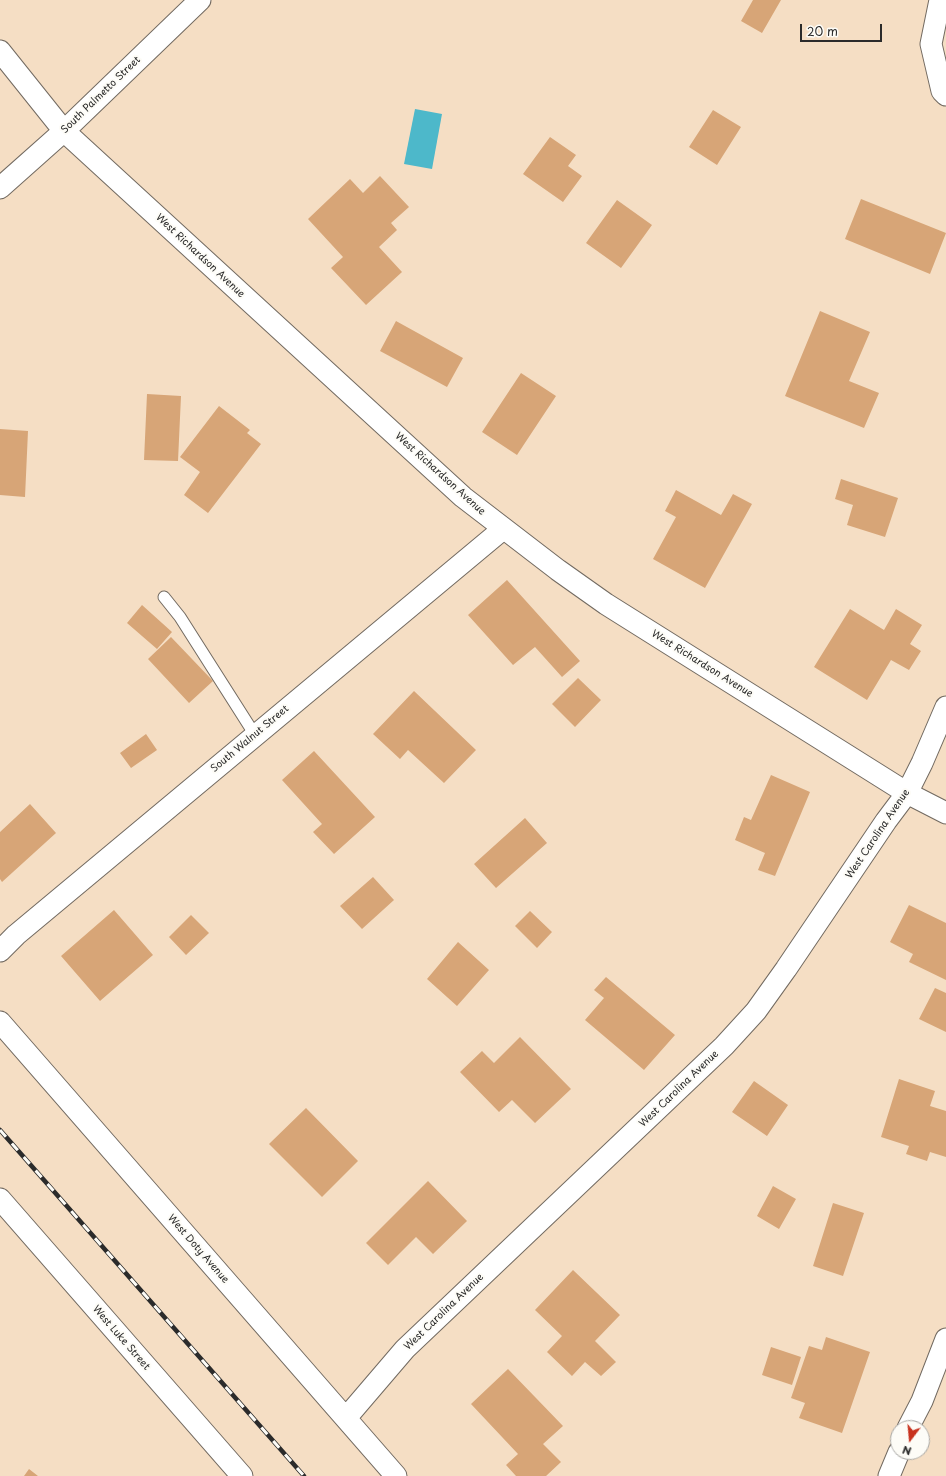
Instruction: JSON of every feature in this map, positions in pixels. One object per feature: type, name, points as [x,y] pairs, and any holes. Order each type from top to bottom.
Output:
[{"type":"street","name":"South Palmetto Street","points":[[0,188],[64,131],[200,0]]},
{"type":"street","points":[[940,0],[931,44],[942,91],[946,95]]},
{"type":"street","name":"West Richardson Avenue","points":[[0,51],[64,131],[463,497],[503,529],[606,604],[907,793],[946,813]]},
{"type":"street","name":"South Walnut Street","points":[[0,951],[16,935],[503,529]]},
{"type":"street","name":"West Carolina Avenue","points":[[346,1418],[405,1349],[724,1046],[751,1016],[786,969],[886,821],[907,793],[946,707]]},
{"type":"street","name":"West Doty Avenue","points":[[0,1022],[396,1476]]},
{"type":"street","name":"West Luke Street","points":[[0,1199],[242,1476]]},
{"type":"street","points":[[912,1420],[922,1401],[946,1339]]},
{"type":"street","points":[[889,1476],[896,1460]]},
{"type":"lane","points":[[164,597],[180,617],[255,735]]},
{"type":"water","points":[[415,109],[442,114],[432,169],[404,164]]},
{"type":"building","points":[[753,0],[781,0],[762,33],[741,21]]},
{"type":"building","points":[[713,110],[741,127],[717,165],[689,147]]},
{"type":"building","points":[[550,137],[576,155],[568,166],[582,176],[563,202],[523,174]]},
{"type":"building","points":[[380,176],[409,207],[391,223],[397,230],[379,247],[402,272],[366,305],[331,268],[343,257],[308,219],[350,179],[363,193]]},
{"type":"building","points":[[861,199],[946,233],[930,274],[845,239]]},
{"type":"building","points":[[617,200],[652,225],[621,268],[586,243]]},
{"type":"building","points":[[820,311],[870,332],[849,381],[879,393],[864,428],[785,396]]},
{"type":"building","points":[[396,321],[463,358],[447,387],[380,351]]},
{"type":"building","points":[[521,373],[556,396],[517,455],[482,432]]},
{"type":"building","points":[[147,394],[181,396],[178,461],[144,460]]},
{"type":"building","points":[[219,406],[250,430],[247,433],[261,444],[208,513],[184,495],[200,472],[180,457]]},
{"type":"building","points":[[0,429],[28,431],[25,497],[0,495]]},
{"type":"building","points":[[841,479],[898,498],[885,537],[847,525],[853,505],[835,499]]},
{"type":"building","points":[[676,490],[721,515],[733,494],[752,504],[705,588],[653,559],[676,517],[665,511]]},
{"type":"building","points":[[507,580],[580,661],[562,677],[535,647],[513,665],[468,615]]},
{"type":"building","points":[[142,605],[172,632],[157,649],[127,623]]},
{"type":"building","points":[[850,609],[884,630],[896,609],[922,625],[910,644],[921,651],[909,670],[891,660],[867,700],[814,667]]},
{"type":"building","points":[[171,637],[213,681],[189,703],[148,659]]},
{"type":"building","points":[[578,678],[601,700],[575,727],[552,704]]},
{"type":"building","points":[[414,691],[476,750],[444,783],[408,750],[400,759],[373,734]]},
{"type":"building","points":[[146,734],[157,750],[131,768],[120,753]]},
{"type":"building","points":[[314,751],[375,817],[334,854],[313,832],[322,824],[282,780]]},
{"type":"building","points":[[771,775],[810,792],[775,876],[758,870],[765,853],[735,840],[744,817],[751,820]]},
{"type":"building","points":[[30,804],[56,833],[2,882],[0,879],[0,832]]},
{"type":"building","points":[[525,818],[547,843],[496,888],[474,864]]},
{"type":"building","points":[[373,877],[394,900],[362,929],[340,906]]},
{"type":"building","points":[[909,905],[946,923],[946,980],[909,962],[913,954],[890,942]]},
{"type":"building","points":[[114,910],[153,955],[100,1001],[61,956]]},
{"type":"building","points":[[530,911],[552,932],[537,948],[515,926]]},
{"type":"building","points":[[191,915],[209,933],[186,955],[169,937]]},
{"type":"building","points":[[458,942],[489,970],[457,1006],[427,979]]},
{"type":"building","points":[[606,977],[675,1035],[644,1070],[585,1020],[604,998],[594,990]]},
{"type":"building","points":[[935,988],[946,993],[946,1032],[919,1019]]},
{"type":"building","points":[[520,1037],[571,1089],[535,1123],[512,1100],[499,1112],[460,1072],[482,1051],[494,1063]]},
{"type":"building","points":[[899,1079],[935,1091],[930,1106],[946,1111],[946,1157],[930,1152],[927,1161],[906,1154],[909,1146],[881,1137]]},
{"type":"building","points":[[754,1081],[788,1105],[767,1136],[732,1112]]},
{"type":"building","points":[[306,1108],[358,1161],[322,1197],[269,1144]]},
{"type":"building","points":[[428,1181],[467,1221],[433,1254],[416,1237],[388,1265],[366,1243]]},
{"type":"building","points":[[773,1186],[796,1199],[779,1229],[757,1216]]},
{"type":"building","points":[[833,1203],[864,1213],[843,1276],[813,1266]]},
{"type":"building","points":[[573,1270],[620,1315],[595,1341],[616,1362],[601,1376],[585,1362],[572,1376],[547,1352],[562,1336],[535,1310]]},
{"type":"building","points":[[826,1337],[870,1352],[842,1433],[799,1418],[805,1403],[791,1398],[809,1346],[822,1350]]},
{"type":"building","points":[[771,1347],[801,1357],[792,1385],[762,1375]]},
{"type":"building","points":[[508,1369],[563,1426],[543,1444],[561,1462],[546,1476],[516,1476],[506,1465],[518,1454],[471,1404]]},
{"type":"building","points":[[29,1469],[38,1476],[24,1476]]},
{"type":"railway","points":[[0,1130],[304,1476]]}]
